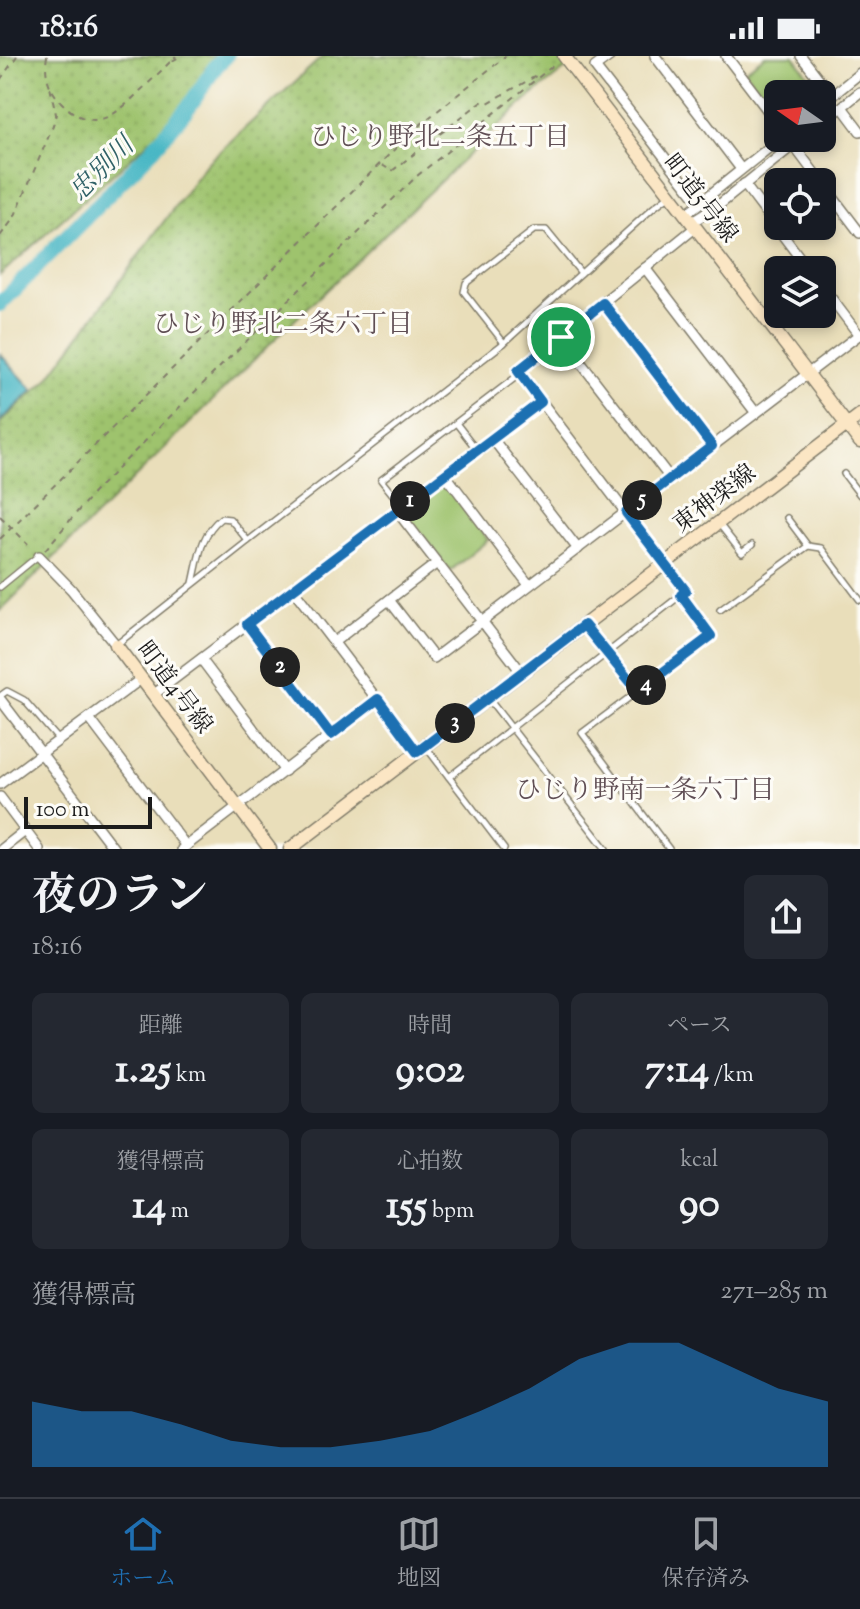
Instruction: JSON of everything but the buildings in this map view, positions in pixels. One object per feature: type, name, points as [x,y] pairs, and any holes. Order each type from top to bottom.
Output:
[{"type":"street","name":"町道5号線","points":[[564,56],[860,442]]},
{"type":"street","points":[[610,56],[595,67],[700,203]]},
{"type":"street","points":[[655,56],[741,169]]},
{"type":"street","points":[[726,56],[764,106]]},
{"type":"street","points":[[801,56],[820,80]]},
{"type":"street","points":[[836,93],[860,73]]},
{"type":"street","points":[[836,112],[860,92]]},
{"type":"street","points":[[842,107],[860,131]]},
{"type":"street","points":[[691,221],[700,203],[764,151]]},
{"type":"street","points":[[665,564],[518,371],[645,268],[691,221],[719,205],[780,152]]},
{"type":"street","points":[[799,152],[811,168]]},
{"type":"street","points":[[744,184],[798,256]]},
{"type":"street","points":[[836,201],[860,233]]},
{"type":"street","points":[[645,268],[756,413]]},
{"type":"street","points":[[603,303],[712,446]]},
{"type":"street","points":[[389,600],[434,658],[859,334],[836,304]]},
{"type":"street","points":[[561,337],[670,478]]},
{"type":"street","points":[[153,695],[541,402]]},
{"type":"street","name":"東神楽線","points":[[290,849],[860,415]]},
{"type":"street","points":[[492,438],[578,549]]},
{"type":"street","points":[[445,474],[529,585]]},
{"type":"street","points":[[400,509],[437,563],[522,673]]},
{"type":"street","name":"町道4号線","points":[[39,556],[71,589],[116,645],[270,849]]},
{"type":"street","points":[[334,642],[437,563]]},
{"type":"street","points":[[293,589],[421,749]]},
{"type":"street","points":[[247,624],[331,735]]},
{"type":"street","points":[[201,659],[285,771]]},
{"type":"street","points":[[0,784],[141,679]]},
{"type":"street","points":[[0,697],[114,849]]},
{"type":"street","points":[[89,718],[184,847],[378,699]]},
{"type":"street","points":[[0,797],[39,849]]},
{"type":"street","points":[[2,849],[25,831]]},
{"type":"lane","points":[[116,645],[504,343],[671,195]]},
{"type":"lane","points":[[504,343],[464,292],[466,283],[534,230],[546,230],[581,273]]},
{"type":"lane","points":[[400,509],[381,480],[520,374]]},
{"type":"lane","points":[[456,423],[477,450]]},
{"type":"lane","points":[[844,474],[860,495]]},
{"type":"lane","points":[[193,583],[204,537],[221,518],[230,519],[248,541]]},
{"type":"lane","points":[[787,518],[808,546],[821,548],[860,600]]},
{"type":"lane","points":[[719,523],[742,553],[752,545]]},
{"type":"lane","points":[[720,610],[808,546]]},
{"type":"lane","points":[[0,587],[39,556]]},
{"type":"lane","points":[[449,777],[686,591],[665,564]]},
{"type":"lane","points":[[669,849],[582,733],[711,636],[681,595]]},
{"type":"lane","points":[[584,625],[638,691]]},
{"type":"lane","points":[[0,697],[7,691],[24,700],[59,740]]},
{"type":"lane","points":[[488,698],[606,849]]},
{"type":"lane","points":[[421,749],[449,777],[504,849]]},
{"type":"path","points":[[0,80],[17,56]]},
{"type":"path","points":[[0,236],[14,218],[53,126],[56,114],[45,72],[47,56]]},
{"type":"path","points":[[50,86],[75,114],[89,119],[107,119],[120,112],[176,56]]},
{"type":"path","points":[[170,62],[181,56]]},
{"type":"path","points":[[0,539],[415,129],[506,56]]},
{"type":"path","points":[[39,556],[94,492],[417,176],[564,56]]},
{"type":"path","points":[[380,164],[392,171],[481,102],[488,103],[544,71]]},
{"type":"path","points":[[0,516],[28,544]]},
{"type":"green space","points":[[0,56],[226,56],[190,105],[0,275]]},
{"type":"green space","points":[[323,56],[582,56],[526,100],[282,332],[0,611],[0,423],[47,380],[207,163]]},
{"type":"green space","points":[[765,56],[794,56],[812,80],[764,80],[764,96],[745,71]]},
{"type":"green space","points":[[443,484],[448,485],[488,540],[450,571],[407,516],[407,509]]},
{"type":"water","points":[[0,354],[33,390],[0,421]]},
{"type":"waterway","name":"忠別川","points":[[0,304],[153,149],[226,56]]},
{"type":"district","name":"ひじり野北二条五丁目","points":[[440,136]]},
{"type":"district","name":"ひじり野北二条六丁目","points":[[283,323]]},
{"type":"district","name":"ひじり野南一条六丁目","points":[[645,789]]},
{"type":"route","points":[[603,303],[712,446],[626,513],[686,591],[681,595],[711,636],[638,691],[584,625],[417,752],[378,699],[331,735],[247,624],[541,402],[518,371],[561,337],[603,303]]}]
